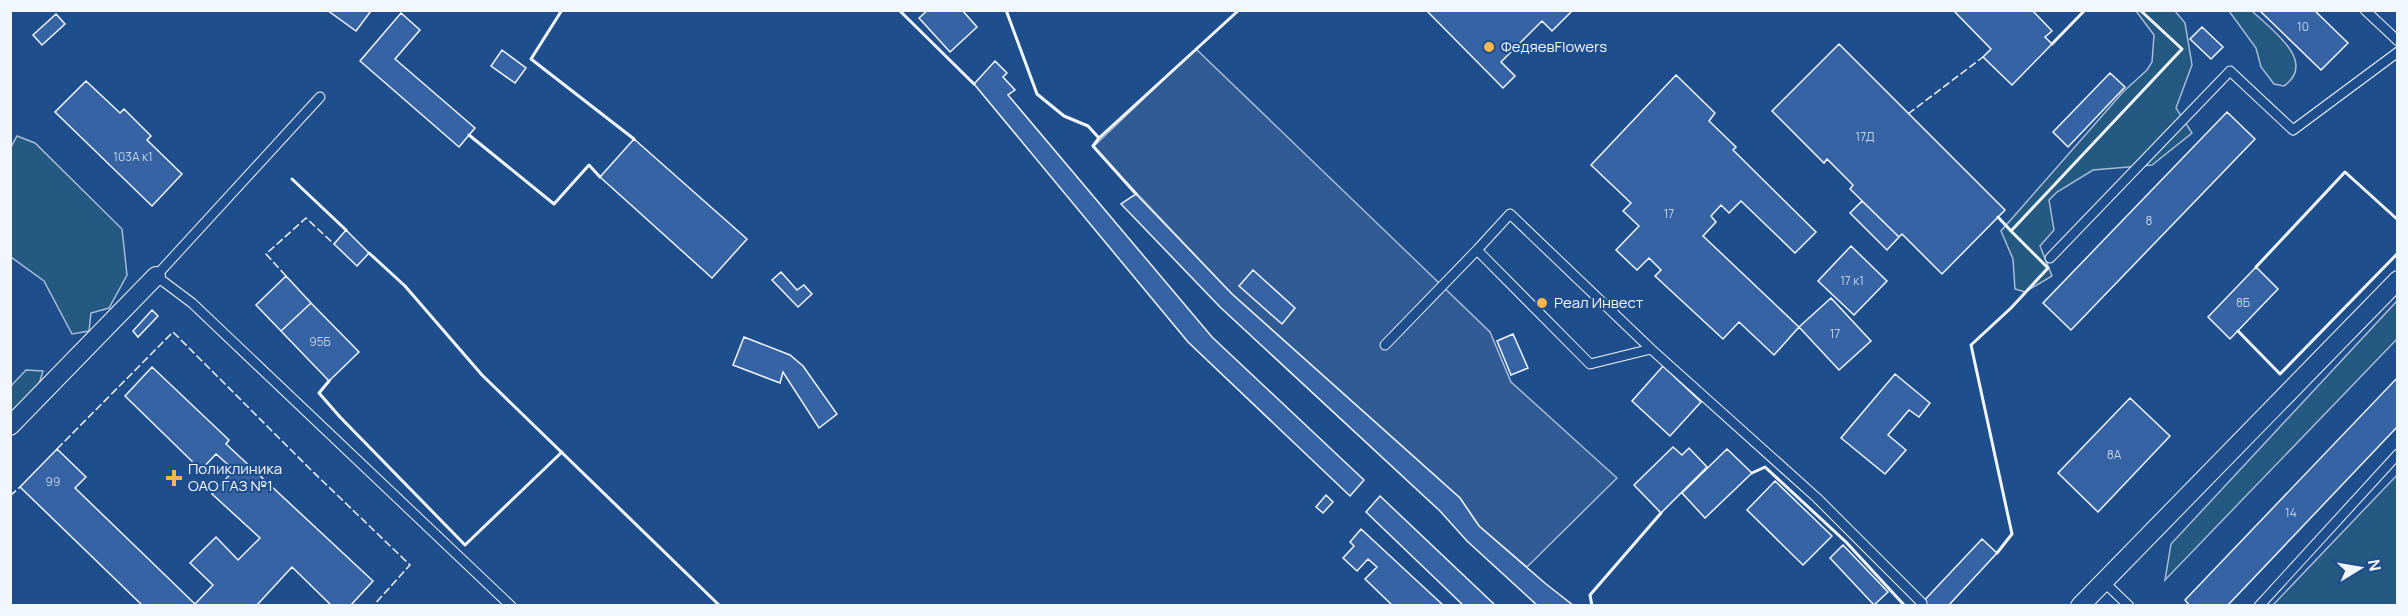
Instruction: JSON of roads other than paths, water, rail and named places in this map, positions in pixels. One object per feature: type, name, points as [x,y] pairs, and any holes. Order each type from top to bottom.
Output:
[{"type":"street","points":[[10,426],[156,276]]},
{"type":"street","points":[[2080,606],[2397,280]]},
{"type":"lane","points":[[2365,10],[2397,41]]},
{"type":"lane","points":[[2050,258],[2229,71],[2293,130],[2397,52]]},
{"type":"lane","points":[[320,97],[156,276],[192,303],[511,606]]},
{"type":"lane","points":[[1385,345],[1510,214],[1651,349],[1817,498],[1922,603]]},
{"type":"lane","points":[[1477,250],[1590,364],[1651,349]]},
{"type":"lane","points":[[2259,606],[2397,454]]},
{"type":"lane","points":[[2104,582],[2129,606]]},
{"type":"place","name":"ФедяевFlowers","points":[[1489,47]]},
{"type":"place","name":"Реал Инвест","points":[[1542,303]]},
{"type":"place","name":"Поликлиника ОАО ГАЗ №1","points":[[174,478]]}]
